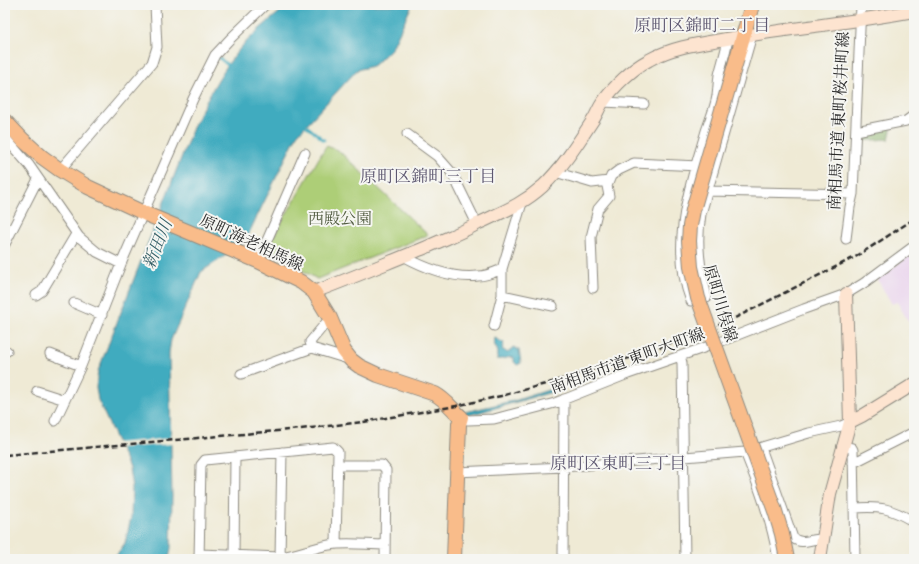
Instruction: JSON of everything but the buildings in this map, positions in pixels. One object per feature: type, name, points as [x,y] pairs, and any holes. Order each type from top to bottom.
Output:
[{"type":"main road","name":"原町川俣線","points":[[752,5],[748,36],[736,58],[693,210],[689,241],[691,268],[698,298],[775,511],[782,534],[787,559]]},
{"type":"main road","name":"原町海老相馬線","points":[[5,121],[10,139],[42,157],[88,187],[144,213],[256,260],[301,282],[314,292],[330,318],[344,351],[351,360],[378,375],[435,394],[445,401],[461,417]]},
{"type":"main road","points":[[454,559],[459,424],[461,417]]},
{"type":"street","points":[[60,170],[152,63],[157,46],[155,5]]},
{"type":"street","points":[[55,421],[81,366],[121,264],[193,99],[215,56],[265,5]]},
{"type":"street","name":"南相馬市道 東町桜井町線","points":[[846,239],[853,194],[861,5]]},
{"type":"street","points":[[314,292],[378,268],[522,203],[543,186],[569,156],[603,102],[629,74],[646,61],[659,54],[728,39],[860,21],[914,11]]},
{"type":"street","points":[[728,39],[719,75],[717,96],[684,213],[682,230],[682,261],[685,286],[691,301],[707,297],[700,268],[698,229],[748,36]]},
{"type":"street","points":[[603,102],[644,104]]},
{"type":"street","points":[[856,131],[906,121],[914,115]]},
{"type":"street","points":[[407,134],[437,156],[452,173],[477,224]]},
{"type":"street","points":[[10,139],[14,147],[38,178],[76,234],[91,248],[121,264]]},
{"type":"street","points":[[256,260],[305,153]]},
{"type":"street","points":[[593,288],[591,237],[598,209],[609,196],[607,186],[612,176],[619,170],[634,163],[698,166]]},
{"type":"street","points":[[555,172],[592,183],[609,181]]},
{"type":"street","points":[[5,244],[38,178]]},
{"type":"street","points":[[707,191],[853,194]]},
{"type":"street","points":[[494,326],[502,295],[502,268],[522,203]]},
{"type":"street","points":[[36,295],[42,291],[76,234]]},
{"type":"street","name":"南相馬市道 東町大町線","points":[[461,417],[468,420],[494,419],[564,399],[628,374],[715,344],[846,294],[864,283],[914,246]]},
{"type":"street","points":[[403,256],[416,263],[460,277],[480,276],[502,268]]},
{"type":"street","points":[[820,559],[830,494],[842,446],[850,422],[846,294]]},
{"type":"street","points":[[502,295],[553,306]]},
{"type":"street","points":[[74,303],[102,315]]},
{"type":"street","points":[[312,348],[310,342],[330,318]]},
{"type":"street","points":[[715,344],[753,450],[793,538],[798,542],[805,542],[816,538],[823,539]]},
{"type":"street","points":[[241,374],[312,348],[351,360]]},
{"type":"street","points":[[50,354],[81,366]]},
{"type":"street","points":[[680,356],[682,363],[685,559]]},
{"type":"street","points":[[457,472],[564,467],[684,458],[753,450],[841,426],[862,416],[914,384]]},
{"type":"street","points":[[37,391],[65,400]]},
{"type":"street","points":[[563,559],[564,399]]},
{"type":"street","points":[[853,463],[914,432]]},
{"type":"street","points":[[842,446],[852,448],[855,559]]},
{"type":"street","points":[[336,544],[338,452],[333,447],[205,460],[201,464],[199,557],[234,556],[280,558],[336,544],[385,545]]},
{"type":"street","points":[[753,450],[765,504],[772,527],[778,559]]},
{"type":"street","points":[[280,558],[282,452]]},
{"type":"street","points":[[234,556],[235,457]]},
{"type":"street","points":[[338,465],[382,465],[386,470],[385,559]]},
{"type":"street","points":[[854,508],[874,507],[898,513],[914,522]]},
{"type":"shaded area","points":[[914,252],[914,331],[897,302],[892,304],[877,279]]},
{"type":"green space","points":[[892,126],[889,139],[860,141],[860,132]]},
{"type":"green space","name":"西殿公園","points":[[326,146],[338,150],[428,235],[317,279],[266,249]]},
{"type":"water","name":"新田川","points":[[288,5],[412,5],[392,48],[372,66],[357,70],[297,135],[244,243],[201,272],[171,340],[169,353],[172,496],[171,548],[169,559],[114,559],[125,543],[131,518],[132,488],[129,468],[98,400],[96,387],[98,371],[194,125],[212,89],[234,56],[246,42]]},
{"type":"water","points":[[495,338],[504,343],[502,349],[508,353],[513,347],[519,350],[521,363],[517,365],[514,362],[514,358],[497,359],[498,353],[494,344]]},
{"type":"water","points":[[561,386],[563,389],[466,416],[465,412],[517,400]]},
{"type":"pier","points":[[173,438],[173,444],[118,448],[115,443]]},
{"type":"waterway","points":[[218,57],[229,66]]},
{"type":"waterway","points":[[304,124],[324,140]]},
{"type":"railway","points":[[5,455],[311,428],[363,422],[456,406],[501,396],[549,383],[639,355],[735,318],[857,256],[914,219]]},
{"type":"district","name":"原町区錦町二丁目","points":[[702,25]]},
{"type":"district","name":"原町区錦町三丁目","points":[[428,176]]},
{"type":"district","name":"原町区東町三丁目","points":[[618,463]]}]
